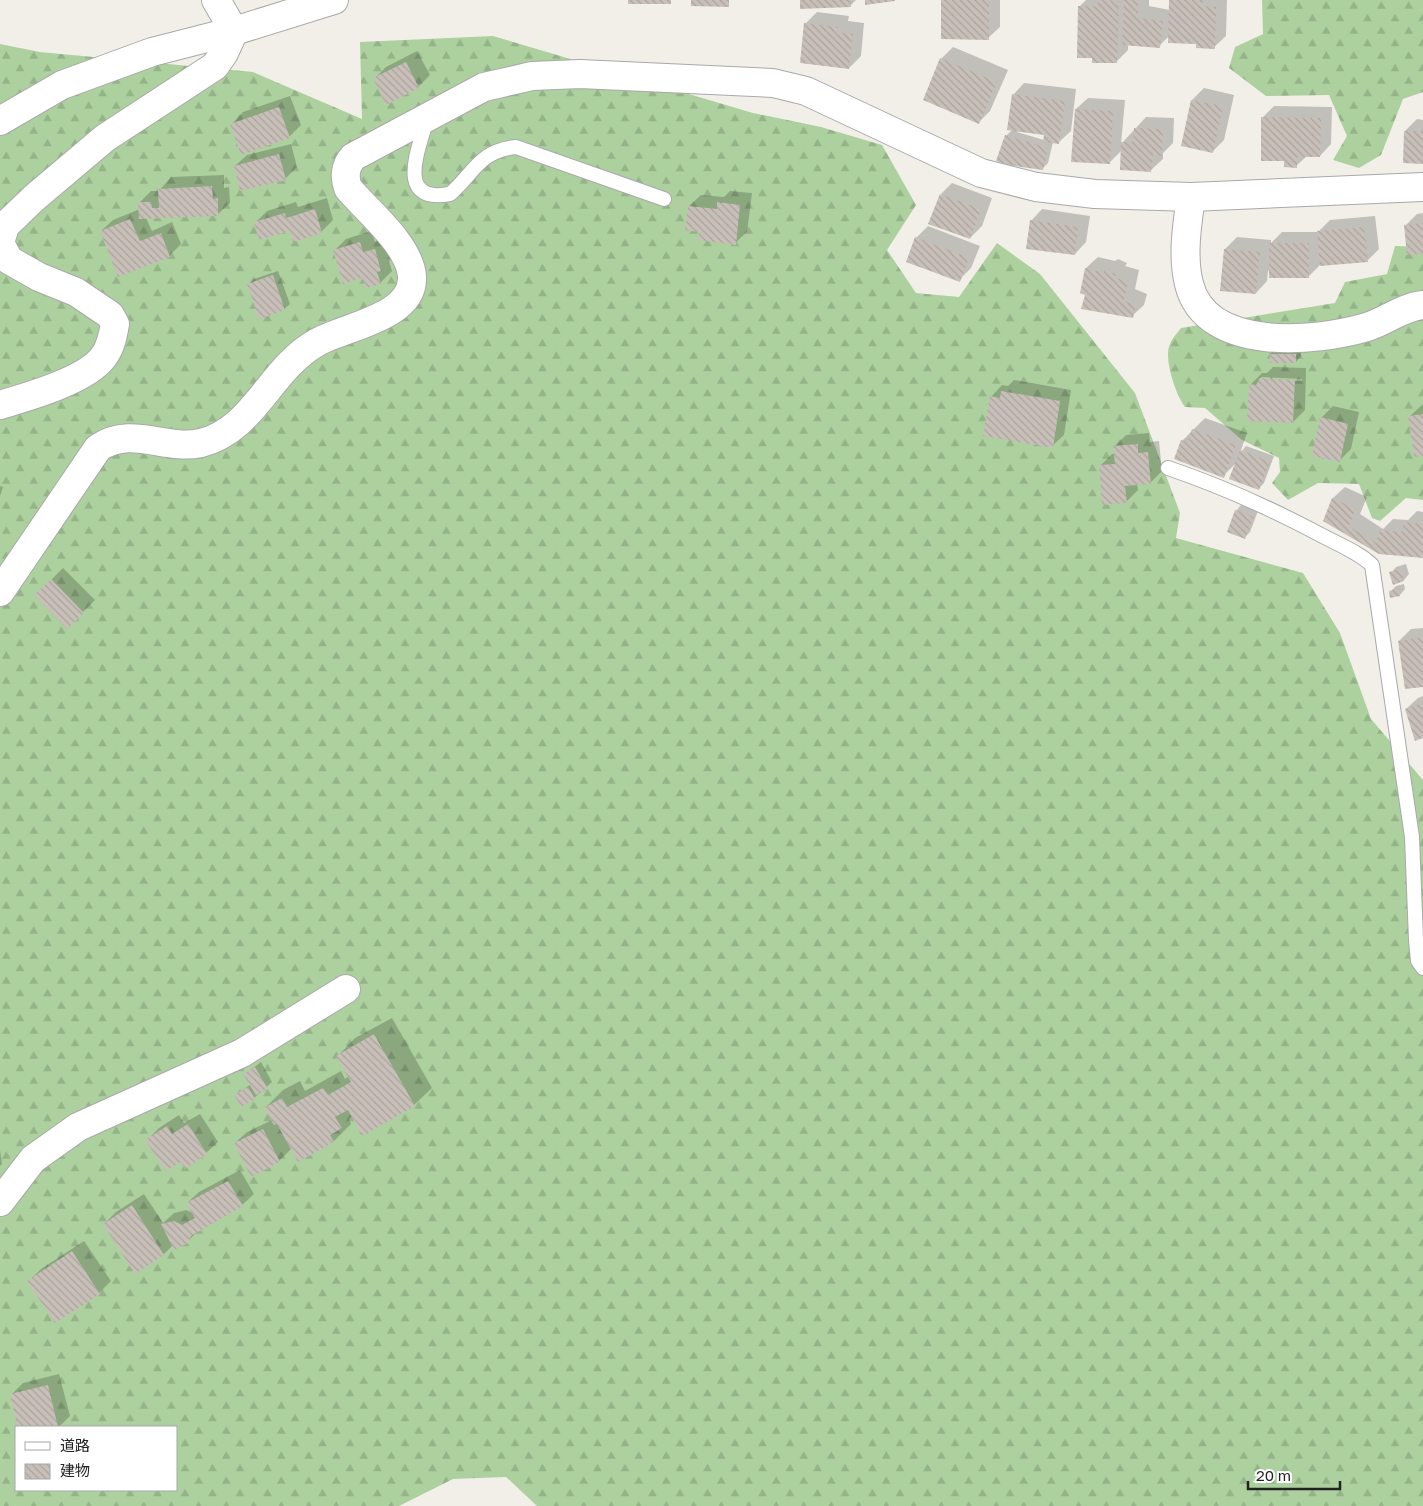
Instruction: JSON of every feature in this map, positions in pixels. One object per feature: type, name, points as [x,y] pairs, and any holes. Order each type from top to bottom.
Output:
[{"type":"street","points":[[216,0],[234,31]]},
{"type":"street","points":[[0,121],[62,85],[152,52],[234,31],[334,0]]},
{"type":"street","points":[[0,405],[42,392],[77,377],[104,357],[113,336],[115,324],[110,315],[76,292],[9,260],[0,242],[4,226],[23,207],[105,138],[215,66],[224,53],[234,31]]},
{"type":"street","points":[[0,592],[98,448],[109,441],[125,437],[162,442],[199,443],[224,434],[246,416],[277,375],[315,343],[374,320],[397,306],[410,288],[412,276],[404,253],[348,188],[345,179],[347,167],[353,157],[484,87],[532,76],[580,74],[773,83],[806,91],[981,173],[1036,187],[1095,194],[1190,197],[1423,187]]},
{"type":"street","points":[[1190,197],[1186,230],[1189,284],[1202,309],[1224,325],[1243,333],[1268,338],[1333,335],[1368,327],[1413,306],[1423,305]]},
{"type":"street","points":[[0,1202],[33,1159],[78,1128],[242,1053],[346,989]]},
{"type":"lane","points":[[427,117],[412,173],[415,182],[422,189],[433,194],[450,194],[494,150],[516,147],[664,199]]},
{"type":"lane","points":[[1168,468],[1204,480],[1262,504],[1355,553],[1372,565],[1412,837],[1416,940],[1418,961],[1423,968]]},
{"type":"green space","points":[[1262,0],[1423,0],[1423,92],[1403,99],[1381,155],[1359,168],[1333,160],[1347,136],[1329,95],[1266,96],[1229,68],[1235,47],[1263,34]]},
{"type":"green space","points":[[493,36],[753,113],[821,127],[882,145],[916,205],[887,250],[916,293],[959,297],[997,243],[1040,274],[1135,393],[1180,513],[1176,538],[1303,573],[1340,633],[1371,719],[1423,780],[1423,1506],[537,1506],[506,1477],[453,1479],[399,1506],[0,1506],[0,44],[40,52],[253,72],[362,119],[360,42]]},
{"type":"green space","points":[[1395,246],[1423,247],[1423,500],[1406,498],[1380,521],[1372,518],[1359,484],[1318,483],[1288,500],[1272,483],[1280,472],[1279,458],[1242,440],[1205,408],[1185,407],[1178,394],[1169,367],[1168,350],[1170,344],[1181,328],[1335,303],[1345,282],[1387,274]]},
{"type":"building","points":[[628,0],[671,0],[671,4],[628,4]]},
{"type":"building","points":[[691,0],[729,0],[729,7],[691,6]]},
{"type":"building","points":[[800,0],[851,0],[851,7],[800,9]]},
{"type":"building","points":[[865,0],[895,0],[895,1],[865,5]]},
{"type":"building","points":[[941,0],[989,0],[989,40],[941,39]]},
{"type":"building","points":[[1098,0],[1119,1],[1117,63],[1092,63],[1092,58],[1077,58],[1078,6],[1098,6]]},
{"type":"building","points":[[1124,0],[1138,0],[1138,18],[1163,21],[1160,48],[1122,45]]},
{"type":"building","points":[[1169,0],[1203,0],[1202,6],[1216,7],[1215,49],[1196,48],[1196,44],[1168,43]]},
{"type":"building","points":[[804,23],[838,27],[837,32],[853,34],[849,69],[800,63]]},
{"type":"building","points":[[940,58],[997,82],[979,124],[923,100]]},
{"type":"building","points":[[406,62],[419,88],[386,105],[373,78]]},
{"type":"building","points":[[1012,94],[1065,101],[1059,144],[1043,142],[1044,135],[1007,130]]},
{"type":"building","points":[[1191,100],[1223,106],[1213,153],[1181,146]]},
{"type":"building","points":[[279,107],[290,138],[241,155],[230,124]]},
{"type":"building","points":[[1075,109],[1113,111],[1110,164],[1071,162]]},
{"type":"building","points":[[1261,117],[1321,118],[1320,157],[1297,157],[1297,168],[1284,167],[1284,161],[1261,161]]},
{"type":"building","points":[[1134,128],[1163,129],[1162,156],[1153,155],[1151,172],[1120,170],[1121,142],[1133,142]]},
{"type":"building","points":[[1404,131],[1423,131],[1423,164],[1403,163]]},
{"type":"building","points":[[1005,135],[1048,148],[1043,170],[1008,165],[996,161]]},
{"type":"building","points":[[279,154],[286,180],[240,191],[234,166]]},
{"type":"building","points":[[212,186],[213,199],[218,198],[218,216],[139,219],[138,202],[151,202],[152,208],[159,208],[158,189]]},
{"type":"building","points":[[940,194],[981,209],[970,239],[928,224]]},
{"type":"building","points":[[717,202],[740,205],[736,245],[698,240],[699,232],[685,230],[688,206],[717,209]]},
{"type":"building","points":[[315,209],[322,233],[293,242],[290,231],[259,240],[254,222],[285,213],[286,218]]},
{"type":"building","points":[[130,219],[140,241],[161,233],[170,257],[118,277],[100,231]]},
{"type":"building","points":[[1030,220],[1078,227],[1075,255],[1026,249]]},
{"type":"building","points":[[1423,223],[1423,254],[1407,255],[1404,225]]},
{"type":"building","points":[[1364,227],[1368,262],[1320,266],[1317,231]]},
{"type":"building","points":[[915,237],[969,258],[960,282],[906,262]]},
{"type":"building","points":[[360,242],[363,252],[375,249],[381,271],[377,272],[381,284],[366,288],[362,278],[343,284],[333,250]]},
{"type":"building","points":[[1269,243],[1309,243],[1309,278],[1269,278]]},
{"type":"building","points":[[1224,249],[1260,252],[1256,294],[1220,291]]},
{"type":"building","points":[[1085,268],[1103,273],[1105,270],[1116,274],[1115,278],[1128,281],[1124,301],[1136,305],[1133,318],[1081,309],[1085,295],[1080,293]]},
{"type":"building","points":[[273,275],[285,310],[259,319],[247,284]]},
{"type":"building","points":[[1270,354],[1296,354],[1296,363],[1270,363]]},
{"type":"building","points":[[1260,378],[1295,380],[1293,423],[1247,421],[1249,384],[1256,385]]},
{"type":"building","points":[[1001,391],[1060,401],[1053,448],[983,436],[990,396],[1000,398]]},
{"type":"building","points":[[1423,414],[1423,456],[1414,457],[1408,416]]},
{"type":"building","points":[[1320,417],[1348,424],[1340,462],[1312,456]]},
{"type":"building","points":[[1192,429],[1236,445],[1224,478],[1174,459],[1181,440],[1187,442]]},
{"type":"building","points":[[1138,444],[1138,453],[1148,452],[1151,484],[1125,486],[1127,503],[1102,505],[1099,465],[1115,464],[1113,446]]},
{"type":"building","points":[[1240,450],[1270,462],[1259,490],[1229,479]]},
{"type":"building","points":[[1332,498],[1356,509],[1349,526],[1376,543],[1380,530],[1402,532],[1404,522],[1423,524],[1423,558],[1379,554],[1323,521]]},
{"type":"building","points":[[1235,510],[1254,517],[1245,539],[1227,532]]},
{"type":"building","points":[[1400,569],[1404,581],[1393,585],[1389,572]]},
{"type":"building","points":[[51,579],[84,613],[67,629],[34,595]]},
{"type":"building","points":[[1399,589],[1400,596],[1390,598],[1389,591]]},
{"type":"building","points":[[1423,637],[1423,687],[1405,689],[1398,641]]},
{"type":"building","points":[[1423,703],[1423,738],[1415,741],[1405,709]]},
{"type":"building","points":[[374,1034],[415,1106],[362,1136],[348,1110],[335,1117],[342,1128],[330,1135],[334,1142],[298,1162],[277,1124],[274,1125],[264,1108],[282,1098],[287,1107],[323,1088],[328,1095],[351,1082],[336,1056]]},
{"type":"building","points":[[255,1067],[268,1089],[256,1095],[243,1074]]},
{"type":"building","points":[[248,1087],[255,1099],[241,1107],[234,1095]]},
{"type":"building","points":[[188,1124],[207,1154],[185,1169],[181,1162],[166,1171],[145,1140],[167,1126],[172,1134]]},
{"type":"building","points":[[263,1129],[280,1162],[251,1177],[234,1143]]},
{"type":"building","points":[[228,1181],[243,1206],[191,1236],[188,1243],[174,1250],[161,1224],[174,1221],[182,1225],[195,1218],[186,1203]]},
{"type":"building","points":[[132,1205],[164,1255],[135,1274],[103,1224]]},
{"type":"building","points":[[72,1251],[100,1294],[55,1323],[27,1281]]},
{"type":"building","points":[[48,1385],[58,1426],[18,1426],[10,1394]]}]
